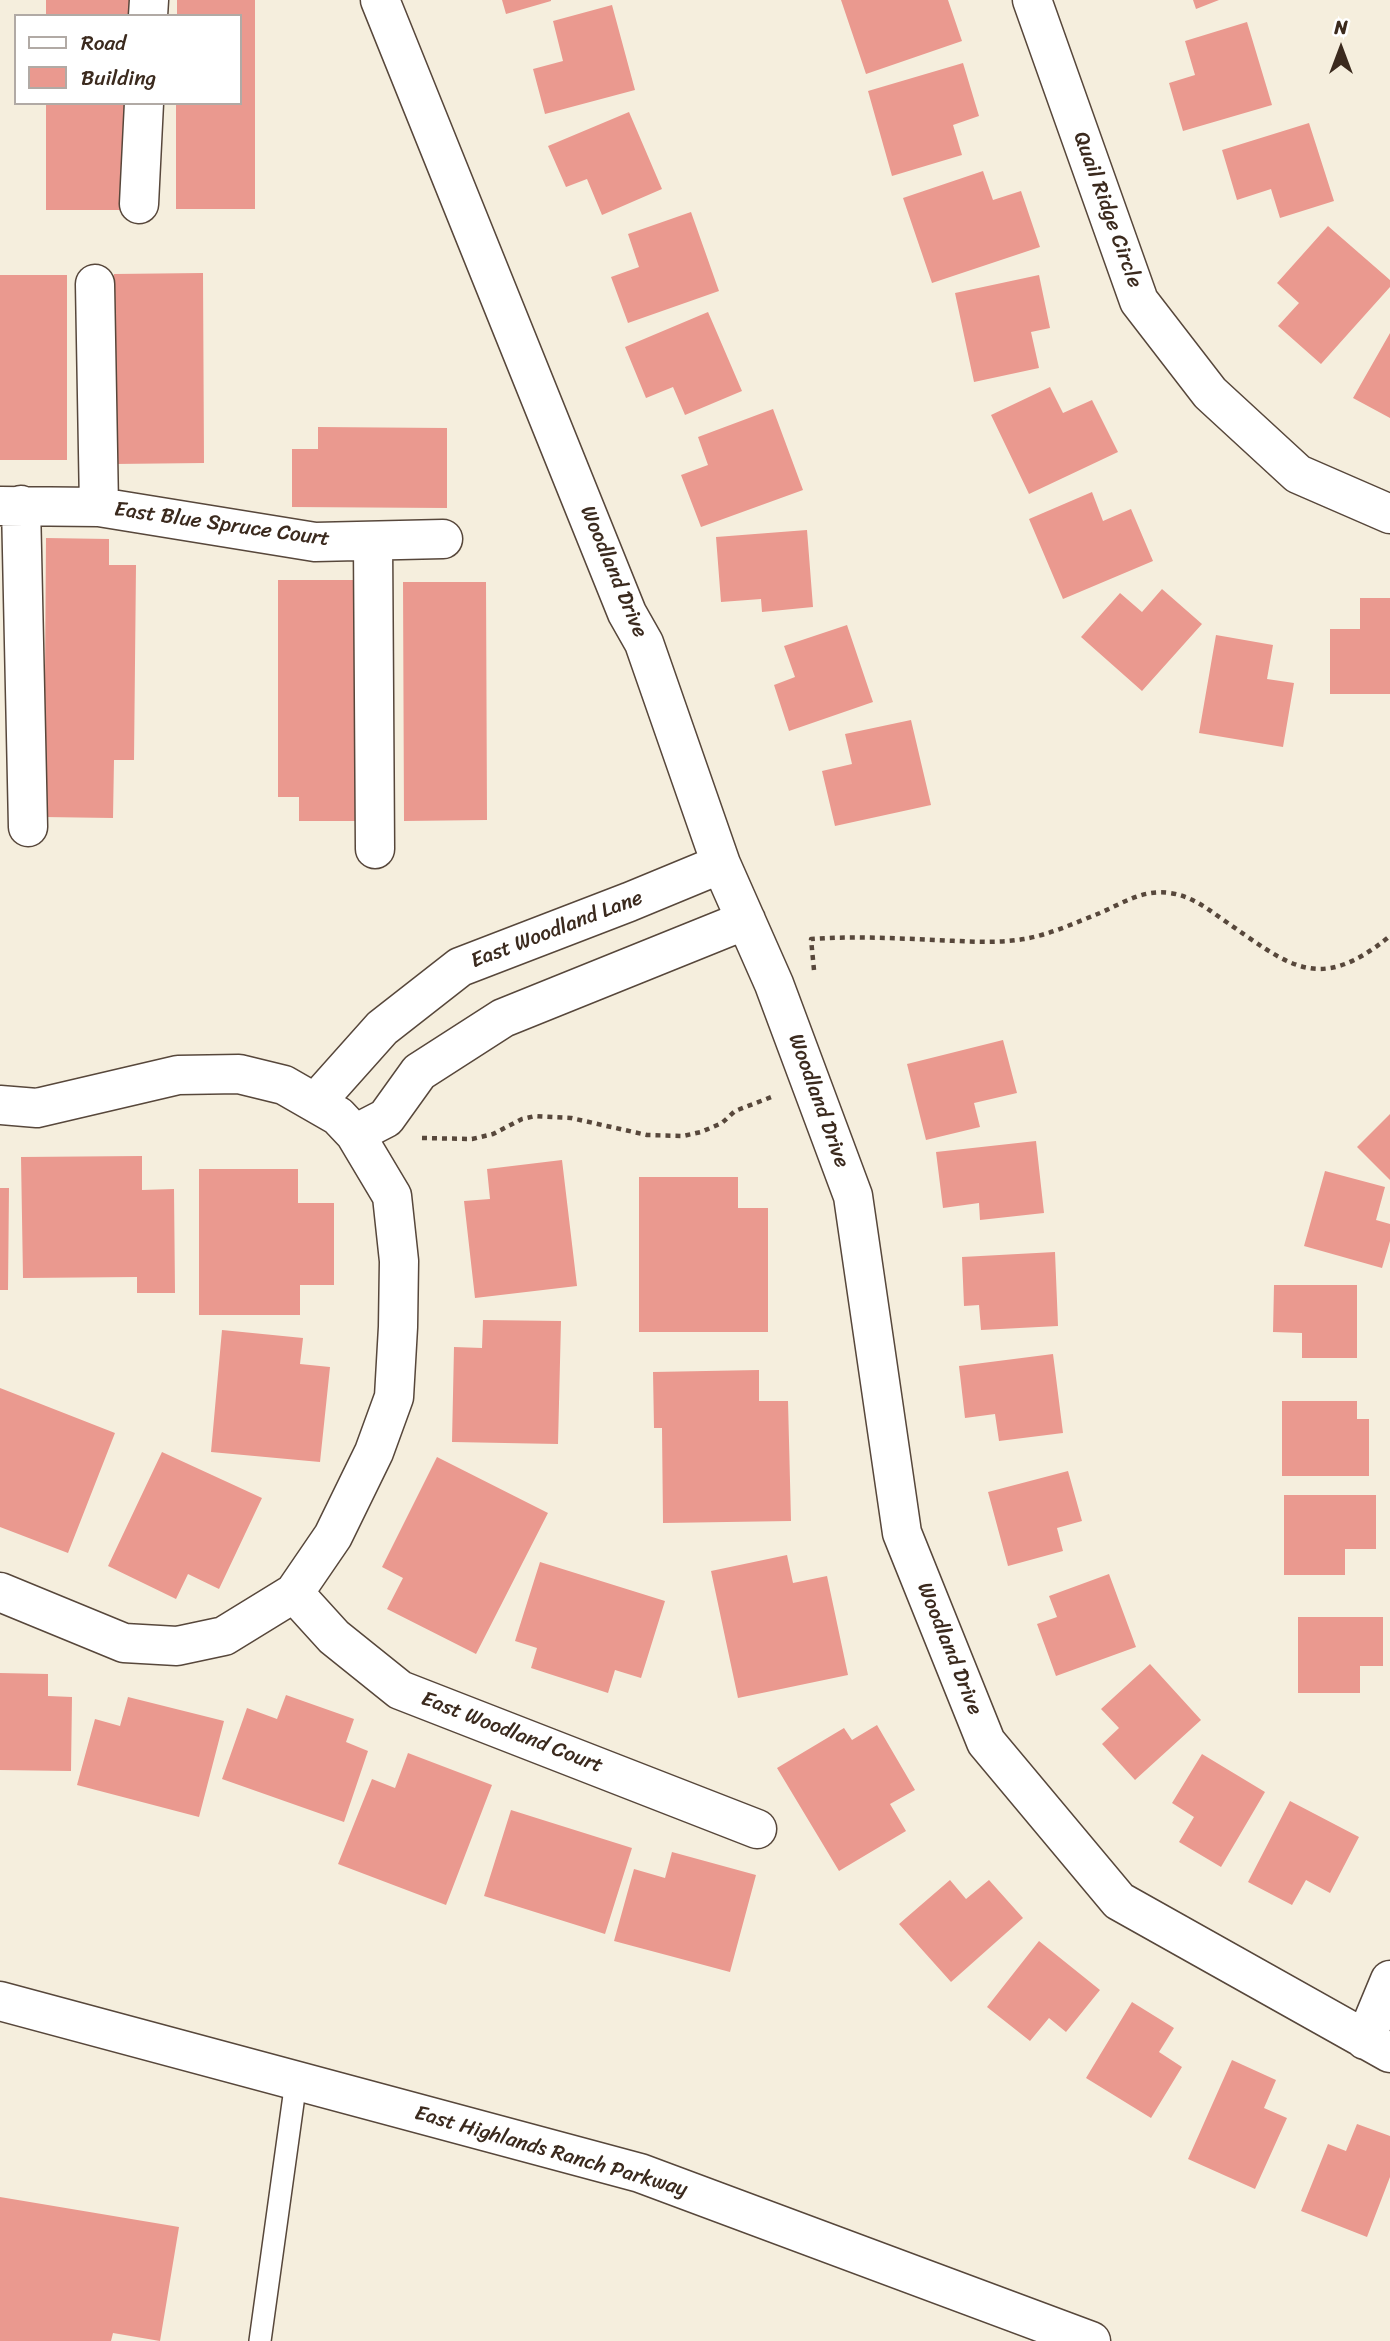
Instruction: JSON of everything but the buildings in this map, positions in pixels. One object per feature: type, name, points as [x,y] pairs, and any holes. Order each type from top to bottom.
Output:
[{"type":"street","name":"Woodland Drive","points":[[380,0],[627,613],[644,643],[721,864],[774,984],[853,1196],[902,1533],[986,1742],[1119,1902],[1378,2046]]},
{"type":"street","name":"Quail Ridge Circle","points":[[1032,0],[1139,301],[1210,393],[1298,474],[1390,514]]},
{"type":"street","points":[[139,204],[144,105]]},
{"type":"street","points":[[95,284],[99,507]]},
{"type":"street","points":[[11,506],[28,827]]},
{"type":"street","name":"East Blue Spruce Court","points":[[11,506],[99,507],[315,542],[443,540]]},
{"type":"street","points":[[373,541],[375,849]]},
{"type":"street","name":"East Woodland Lane","points":[[316,1102],[382,1028],[460,967],[721,864]]},
{"type":"street","points":[[371,1126],[419,1072],[503,1018],[746,920]]},
{"type":"street","points":[[0,1105],[37,1108],[178,1075],[239,1074],[284,1085],[338,1116],[371,1126]]},
{"type":"street","points":[[0,1592],[124,1643],[177,1646],[224,1636],[294,1593],[332,1536],[374,1452],[394,1397],[399,1261],[392,1196],[371,1126]]},
{"type":"street","name":"East Woodland Court","points":[[294,1593],[334,1637],[400,1690],[757,1829]]},
{"type":"street","points":[[1378,2046],[1390,1980]]},
{"type":"street","name":"East Highlands Ranch Parkway","points":[[0,2001],[640,2173],[1047,2333],[1090,2341]]},
{"type":"lane","points":[[260,2341],[296,2081]]},
{"type":"path","points":[[814,971],[811,939],[848,936],[986,942],[1026,939],[1100,913],[1140,894],[1167,892],[1190,897],[1288,962],[1316,970],[1338,968],[1368,954],[1390,936]]},
{"type":"path","points":[[371,1126],[410,1138],[472,1139],[493,1135],[522,1119],[535,1116],[571,1118],[647,1135],[683,1136],[722,1123],[734,1111],[778,1094]]}]
